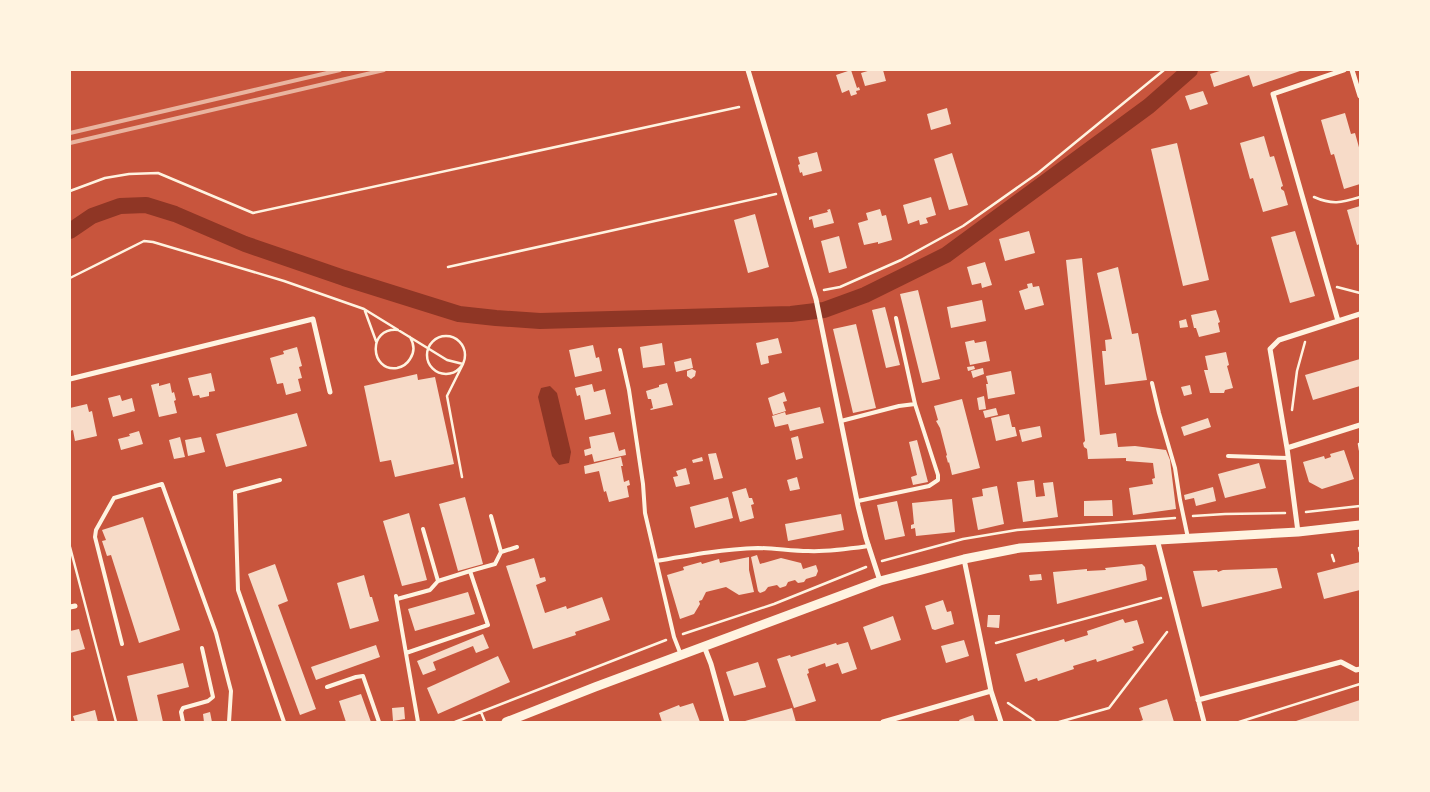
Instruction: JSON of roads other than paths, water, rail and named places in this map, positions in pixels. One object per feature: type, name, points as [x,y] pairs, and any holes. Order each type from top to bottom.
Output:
[{"type":"street","points":[[748,70],[816,299],[858,501],[880,581]]},
{"type":"street","points":[[1338,321],[1273,94],[1344,70]]},
{"type":"street","points":[[1352,70],[1360,96]]},
{"type":"street","points":[[1298,532],[1287,448],[1270,349],[1279,340],[1360,314]]},
{"type":"street","points":[[70,379],[313,319],[330,392]]},
{"type":"street","points":[[1287,448],[1360,425]]},
{"type":"street","points":[[506,722],[880,581],[964,559],[1020,548],[1298,532],[1360,525]]},
{"type":"street","points":[[1156,539],[1204,722]]},
{"type":"street","points":[[964,559],[990,691],[1001,722]]},
{"type":"street","points":[[704,646],[727,722]]},
{"type":"street","points":[[1198,700],[1342,662],[1356,670],[1360,669]]},
{"type":"street","points":[[883,722],[990,691]]},
{"type":"lane","points":[[858,501],[929,486],[938,480],[915,404],[896,318]]},
{"type":"lane","points":[[620,350],[629,390],[643,484],[645,513],[674,637],[680,655]]},
{"type":"lane","points":[[1152,383],[1175,468],[1188,538]]},
{"type":"lane","points":[[841,420],[915,404]]},
{"type":"lane","points":[[1228,456],[1288,458]]},
{"type":"lane","points":[[280,480],[236,492],[238,590],[284,722]]},
{"type":"lane","points":[[122,644],[95,537],[96,530],[114,498],[162,484],[216,633],[231,691],[229,722]]},
{"type":"lane","points":[[418,722],[396,598],[430,590],[438,580],[495,564],[500,552],[491,516]]},
{"type":"lane","points":[[423,528],[438,580]]},
{"type":"lane","points":[[656,561],[701,553],[758,548],[840,551],[869,546]]},
{"type":"lane","points":[[500,552],[516,547]]},
{"type":"lane","points":[[406,653],[488,625],[470,571]]},
{"type":"lane","points":[[183,722],[181,712],[183,708],[208,701],[213,697],[202,648]]},
{"type":"lane","points":[[326,687],[363,676],[379,722]]},
{"type":"waterway","points":[[70,231],[92,216],[120,206],[146,205],[175,214],[245,244],[344,278],[459,314],[496,318],[540,321],[791,314],[824,310],[865,295],[946,255],[1149,106],[1190,70]]},
{"type":"railway","points":[[70,133],[340,70]]},
{"type":"railway","points":[[70,143],[384,70]]}]
